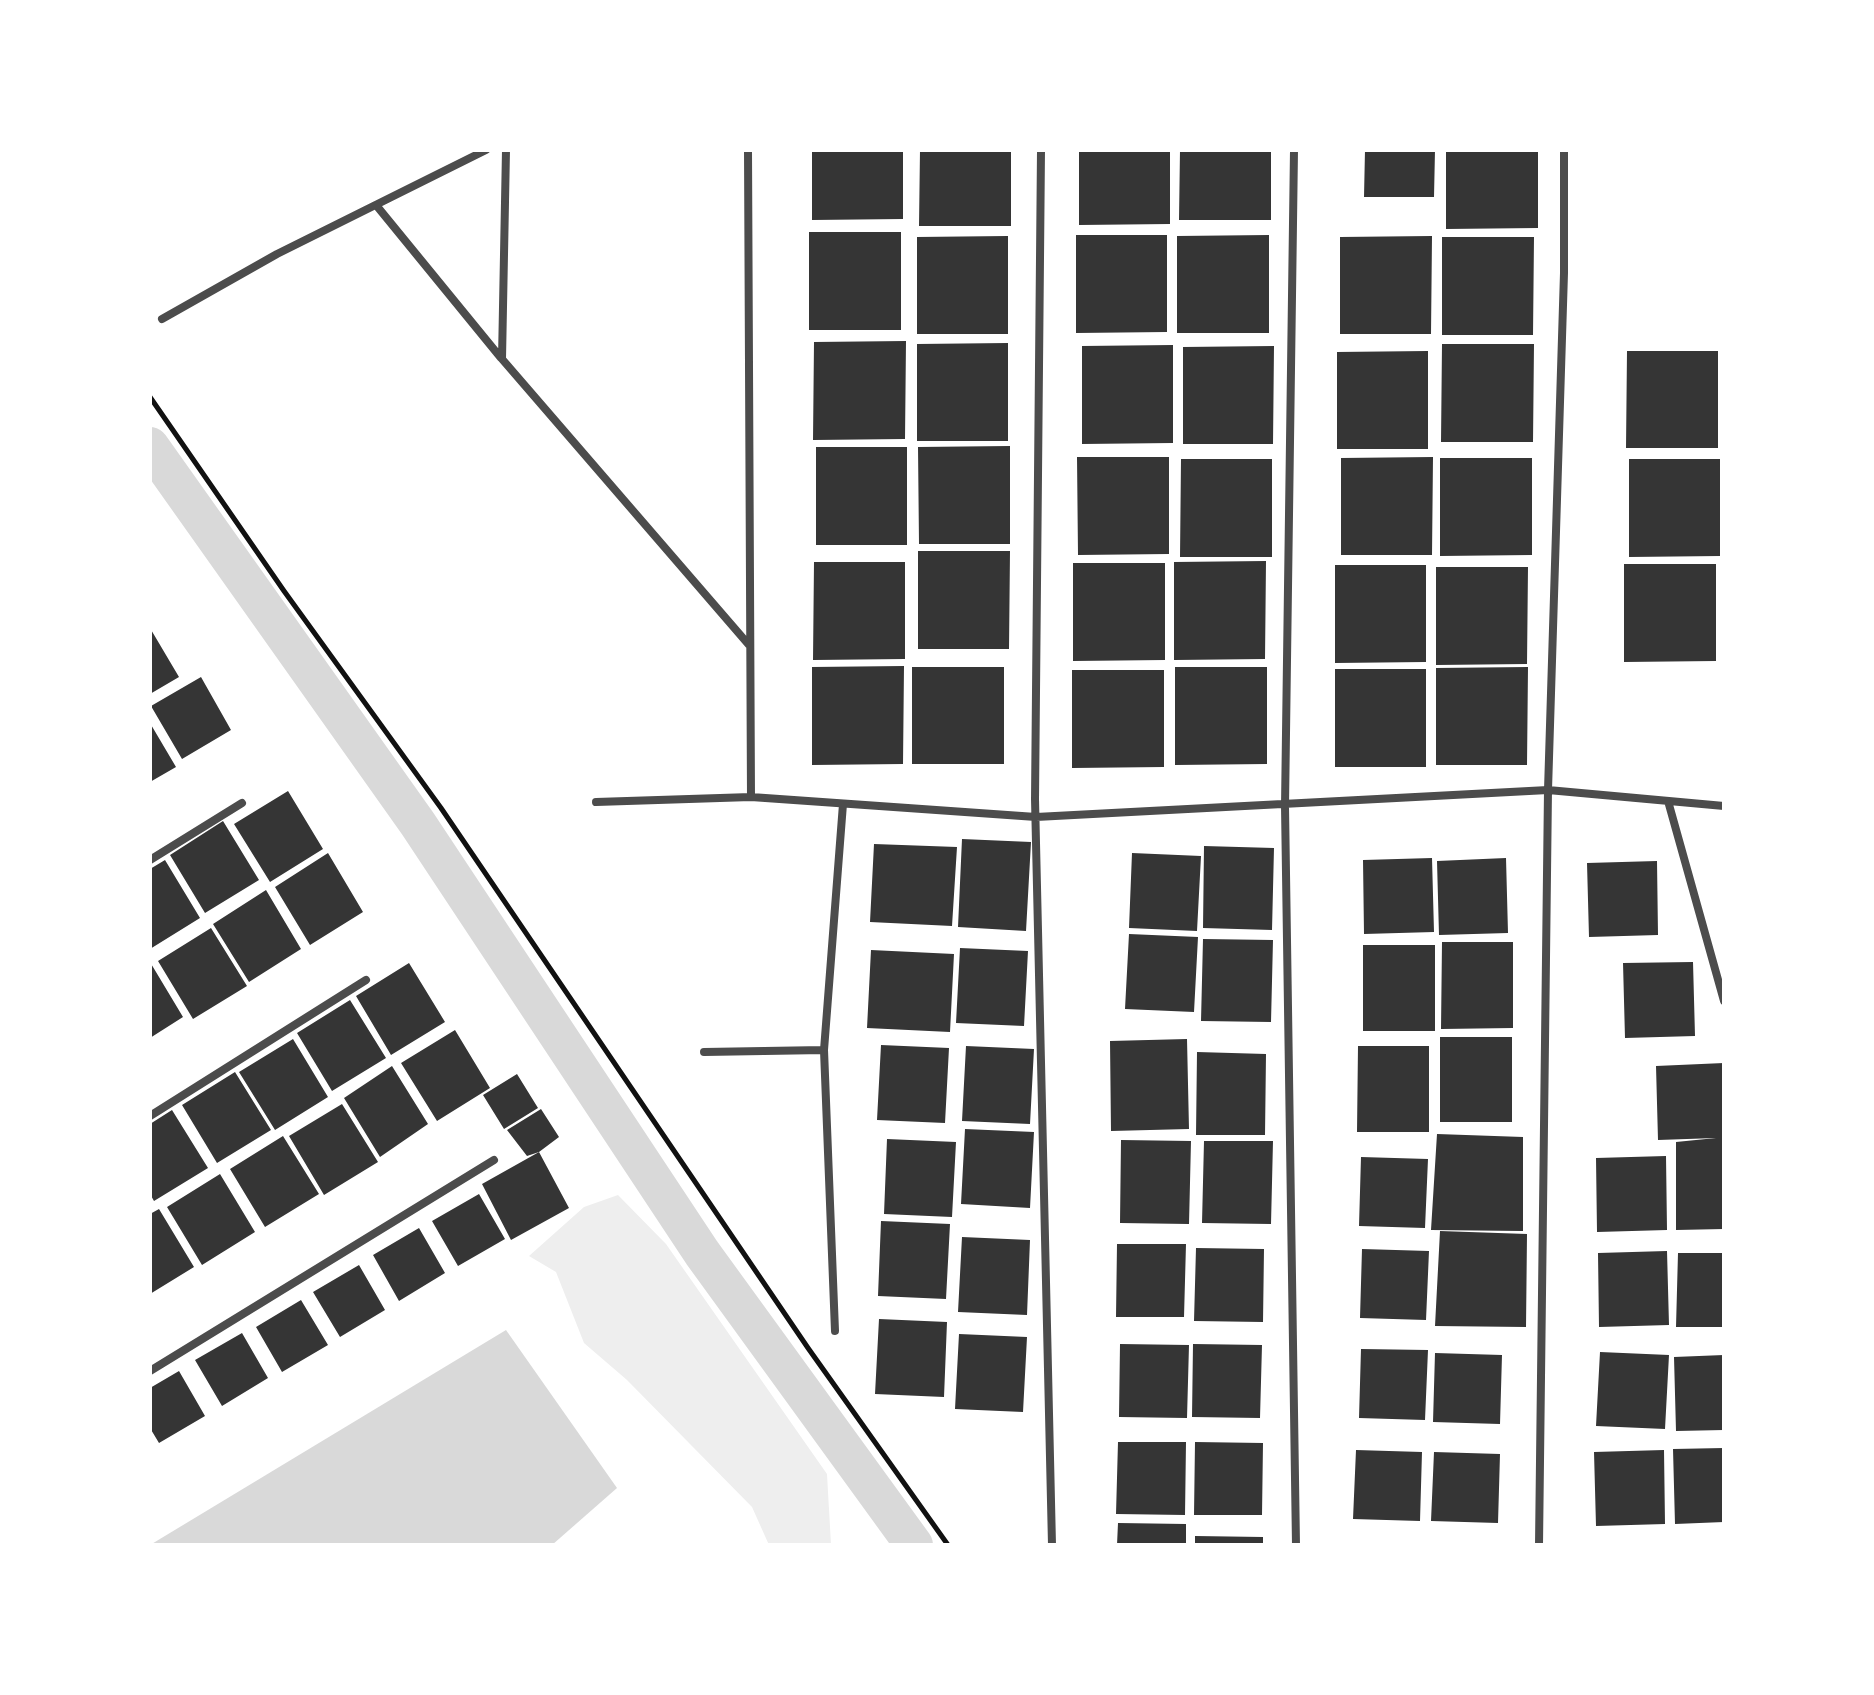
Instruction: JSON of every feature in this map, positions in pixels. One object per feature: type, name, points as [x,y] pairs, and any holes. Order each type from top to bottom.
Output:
[{"type":"street","points":[[162,319],[277,254],[486,150]]},
{"type":"street","points":[[502,359],[506,150]]},
{"type":"street","points":[[748,150],[751,797]]},
{"type":"street","points":[[1041,150],[1036,817],[1052,1545]]},
{"type":"street","points":[[1294,150],[1285,806],[1296,1545]]},
{"type":"street","points":[[1539,1545],[1548,790],[1564,273],[1564,150]]},
{"type":"street","points":[[376,205],[502,359],[750,646]]},
{"type":"street","points":[[596,802],[751,797],[1036,817],[1548,790],[1724,806]]},
{"type":"street","points":[[1668,801],[1724,1001]]},
{"type":"street","points":[[150,860],[242,803]]},
{"type":"street","points":[[835,1331],[824,1050],[843,804]]},
{"type":"street","points":[[150,1116],[366,980]]},
{"type":"street","points":[[704,1052],[824,1050]]},
{"type":"street","points":[[150,1371],[494,1160]]},
{"type":"path","points":[[150,397],[284,591],[441,808],[799,1335],[948,1545]]},
{"type":"shaded area","points":[[618,1195],[666,1244],[827,1474],[831,1545],[769,1545],[752,1507],[627,1380],[584,1343],[556,1272],[529,1256],[584,1207]]},
{"type":"shaded area","points":[[506,1330],[617,1488],[552,1545],[150,1545]]},
{"type":"building","points":[[812,150],[903,150],[903,219],[812,220]]},
{"type":"building","points":[[920,150],[1011,150],[1011,226],[919,226]]},
{"type":"building","points":[[1079,150],[1170,150],[1170,224],[1079,225]]},
{"type":"building","points":[[1180,150],[1271,150],[1271,220],[1179,220]]},
{"type":"building","points":[[1365,150],[1435,150],[1434,197],[1364,197]]},
{"type":"building","points":[[1446,150],[1538,150],[1538,228],[1446,229]]},
{"type":"building","points":[[809,232],[901,232],[901,330],[809,330]]},
{"type":"building","points":[[1076,235],[1167,235],[1167,332],[1076,333]]},
{"type":"building","points":[[1269,235],[1269,333],[1177,333],[1177,236]]},
{"type":"building","points":[[1008,236],[1008,334],[917,334],[917,237]]},
{"type":"building","points":[[1432,236],[1431,334],[1340,334],[1340,237]]},
{"type":"building","points":[[1442,237],[1534,237],[1533,335],[1442,335]]},
{"type":"building","points":[[906,341],[905,439],[813,440],[814,342]]},
{"type":"building","points":[[1008,343],[1008,441],[917,441],[917,344]]},
{"type":"building","points":[[1442,344],[1534,344],[1533,442],[1441,442]]},
{"type":"building","points":[[1173,345],[1173,443],[1082,444],[1082,346]]},
{"type":"building","points":[[1274,346],[1273,444],[1183,444],[1183,347]]},
{"type":"building","points":[[1428,351],[1428,449],[1337,449],[1337,352]]},
{"type":"building","points":[[1627,351],[1718,351],[1718,448],[1626,448]]},
{"type":"building","points":[[1010,446],[1010,544],[919,544],[918,447]]},
{"type":"building","points":[[816,447],[907,447],[907,545],[816,545]]},
{"type":"building","points":[[1077,457],[1169,457],[1169,554],[1078,555]]},
{"type":"building","points":[[1433,457],[1432,555],[1341,555],[1341,458]]},
{"type":"building","points":[[1440,458],[1532,458],[1532,555],[1440,556]]},
{"type":"building","points":[[1181,459],[1272,459],[1272,557],[1180,557]]},
{"type":"building","points":[[1629,459],[1720,459],[1720,556],[1629,557]]},
{"type":"building","points":[[918,551],[1010,551],[1009,649],[918,649]]},
{"type":"building","points":[[1266,561],[1265,659],[1174,660],[1174,562]]},
{"type":"building","points":[[814,562],[905,562],[905,659],[813,660]]},
{"type":"building","points":[[1073,563],[1165,563],[1165,660],[1073,661]]},
{"type":"building","points":[[1624,564],[1716,564],[1716,661],[1624,662]]},
{"type":"building","points":[[1335,565],[1426,565],[1426,662],[1335,663]]},
{"type":"building","points":[[1436,567],[1528,567],[1527,664],[1436,665]]},
{"type":"building","points":[[150,628],[179,677],[150,694]]},
{"type":"building","points":[[904,666],[903,764],[812,765],[812,667]]},
{"type":"building","points":[[912,667],[1004,667],[1004,764],[912,764]]},
{"type":"building","points":[[1175,667],[1267,667],[1267,764],[1175,765]]},
{"type":"building","points":[[1528,667],[1527,765],[1436,765],[1436,668]]},
{"type":"building","points":[[1335,669],[1426,669],[1426,767],[1335,767]]},
{"type":"building","points":[[1072,670],[1164,670],[1164,767],[1072,768]]},
{"type":"building","points":[[201,677],[231,730],[182,759],[151,706]]},
{"type":"building","points":[[150,723],[176,767],[150,782]]},
{"type":"building","points":[[288,791],[323,849],[270,882],[234,824]]},
{"type":"building","points":[[223,821],[259,880],[205,913],[170,855]]},
{"type":"building","points":[[962,839],[1031,842],[1026,931],[958,927]]},
{"type":"building","points":[[874,844],[957,847],[952,926],[870,922]]},
{"type":"building","points":[[1204,846],[1274,848],[1272,930],[1203,928]]},
{"type":"building","points":[[328,853],[363,912],[310,945],[275,887]]},
{"type":"building","points":[[1132,853],[1201,856],[1197,931],[1129,928]]},
{"type":"building","points":[[1432,858],[1434,932],[1364,934],[1363,860]]},
{"type":"building","points":[[1506,858],[1508,933],[1439,935],[1437,861]]},
{"type":"building","points":[[165,860],[200,918],[150,949],[150,869]]},
{"type":"building","points":[[1657,861],[1658,935],[1589,937],[1587,863]]},
{"type":"building","points":[[266,890],[301,949],[249,982],[213,924]]},
{"type":"building","points":[[211,928],[247,986],[193,1019],[158,961]]},
{"type":"building","points":[[1129,934],[1198,937],[1194,1012],[1125,1009]]},
{"type":"building","points":[[1203,939],[1273,940],[1271,1022],[1201,1021]]},
{"type":"building","points":[[1442,942],[1513,942],[1513,1028],[1441,1029]]},
{"type":"building","points":[[1363,945],[1435,945],[1435,1031],[1363,1031]]},
{"type":"building","points":[[960,948],[1028,951],[1024,1026],[956,1023]]},
{"type":"building","points":[[871,950],[954,954],[950,1032],[867,1028]]},
{"type":"building","points":[[150,962],[183,1017],[150,1038]]},
{"type":"building","points":[[1693,962],[1695,1036],[1625,1038],[1623,963]]},
{"type":"building","points":[[409,963],[445,1022],[391,1055],[356,996]]},
{"type":"building","points":[[350,1000],[386,1058],[332,1091],[297,1033]]},
{"type":"building","points":[[455,1030],[490,1088],[437,1121],[401,1063]]},
{"type":"building","points":[[1440,1037],[1512,1037],[1512,1122],[1440,1122]]},
{"type":"building","points":[[293,1039],[328,1097],[275,1130],[239,1072]]},
{"type":"building","points":[[1187,1039],[1189,1129],[1111,1131],[1110,1041]]},
{"type":"building","points":[[881,1045],[949,1048],[945,1123],[877,1120]]},
{"type":"building","points":[[966,1046],[1034,1049],[1030,1124],[962,1121]]},
{"type":"building","points":[[1358,1046],[1429,1046],[1429,1132],[1357,1132]]},
{"type":"building","points":[[1197,1052],[1266,1054],[1265,1135],[1196,1135]]},
{"type":"building","points":[[1724,1063],[1724,1229],[1676,1230],[1676,1142],[1716,1138],[1658,1140],[1656,1066]]},
{"type":"building","points":[[392,1066],[428,1124],[380,1157],[344,1098]]},
{"type":"building","points":[[235,1072],[271,1130],[217,1163],[182,1105]]},
{"type":"building","points":[[517,1074],[538,1108],[504,1129],[483,1095]]},
{"type":"building","points":[[342,1104],[378,1162],[324,1195],[289,1136]]},
{"type":"building","points":[[541,1109],[559,1137],[539,1152],[527,1156],[507,1130]]},
{"type":"building","points":[[172,1110],[208,1168],[154,1201],[150,1194],[150,1124]]},
{"type":"building","points":[[965,1129],[1034,1132],[1030,1208],[961,1204]]},
{"type":"building","points":[[1437,1134],[1523,1137],[1523,1231],[1431,1230]]},
{"type":"building","points":[[283,1136],[319,1194],[265,1227],[230,1169]]},
{"type":"building","points":[[887,1139],[956,1142],[952,1217],[884,1214]]},
{"type":"building","points":[[1121,1140],[1191,1141],[1189,1224],[1120,1223]]},
{"type":"building","points":[[1204,1141],[1273,1141],[1271,1224],[1202,1223]]},
{"type":"building","points":[[539,1152],[569,1208],[511,1240],[482,1184]]},
{"type":"building","points":[[1666,1156],[1667,1230],[1597,1232],[1596,1158]]},
{"type":"building","points":[[1361,1157],[1428,1159],[1425,1228],[1359,1226]]},
{"type":"building","points":[[220,1174],[255,1232],[202,1265],[167,1207]]},
{"type":"building","points":[[479,1194],[505,1239],[458,1266],[432,1221]]},
{"type":"building","points":[[159,1209],[194,1267],[150,1294],[150,1214]]},
{"type":"building","points":[[881,1221],[950,1224],[946,1299],[878,1296]]},
{"type":"building","points":[[419,1228],[445,1273],[399,1301],[373,1255]]},
{"type":"building","points":[[1440,1231],[1527,1234],[1526,1327],[1435,1326]]},
{"type":"building","points":[[962,1237],[1030,1240],[1027,1315],[958,1312]]},
{"type":"building","points":[[1117,1244],[1186,1244],[1184,1317],[1116,1317]]},
{"type":"building","points":[[1196,1248],[1264,1249],[1263,1322],[1194,1321]]},
{"type":"building","points":[[1362,1249],[1429,1251],[1426,1320],[1360,1318]]},
{"type":"building","points":[[1667,1251],[1669,1325],[1599,1327],[1598,1253]]},
{"type":"building","points":[[1678,1253],[1724,1253],[1724,1327],[1676,1327]]},
{"type":"building","points":[[359,1265],[385,1310],[340,1337],[313,1292]]},
{"type":"building","points":[[301,1300],[328,1345],[282,1372],[256,1327]]},
{"type":"building","points":[[879,1319],[947,1322],[944,1397],[875,1394]]},
{"type":"building","points":[[242,1333],[268,1378],[222,1406],[195,1360]]},
{"type":"building","points":[[959,1334],[1027,1337],[1023,1412],[955,1409]]},
{"type":"building","points":[[1120,1344],[1189,1345],[1187,1418],[1119,1417]]},
{"type":"building","points":[[1193,1344],[1262,1345],[1260,1418],[1192,1417]]},
{"type":"building","points":[[1361,1349],[1428,1350],[1425,1420],[1359,1418]]},
{"type":"building","points":[[1600,1352],[1669,1355],[1665,1429],[1596,1426]]},
{"type":"building","points":[[1435,1353],[1502,1355],[1500,1424],[1433,1422]]},
{"type":"building","points":[[1724,1355],[1724,1430],[1676,1431],[1674,1357]]},
{"type":"building","points":[[179,1371],[205,1416],[159,1443],[150,1428],[150,1388]]},
{"type":"building","points":[[1118,1442],[1186,1442],[1185,1515],[1116,1514]]},
{"type":"building","points":[[1195,1442],[1263,1443],[1262,1515],[1194,1515]]},
{"type":"building","points":[[1724,1448],[1724,1522],[1675,1524],[1673,1449]]},
{"type":"building","points":[[1356,1450],[1422,1452],[1420,1521],[1353,1519]]},
{"type":"building","points":[[1664,1450],[1665,1524],[1596,1526],[1594,1452]]},
{"type":"building","points":[[1434,1452],[1500,1454],[1498,1523],[1431,1521]]},
{"type":"building","points":[[1118,1523],[1186,1524],[1186,1545],[1117,1545]]},
{"type":"building","points":[[1195,1536],[1263,1537],[1263,1545],[1195,1545]]},
{"type":"waterway","points":[[150,446],[418,824],[702,1253],[914,1545]]}]
